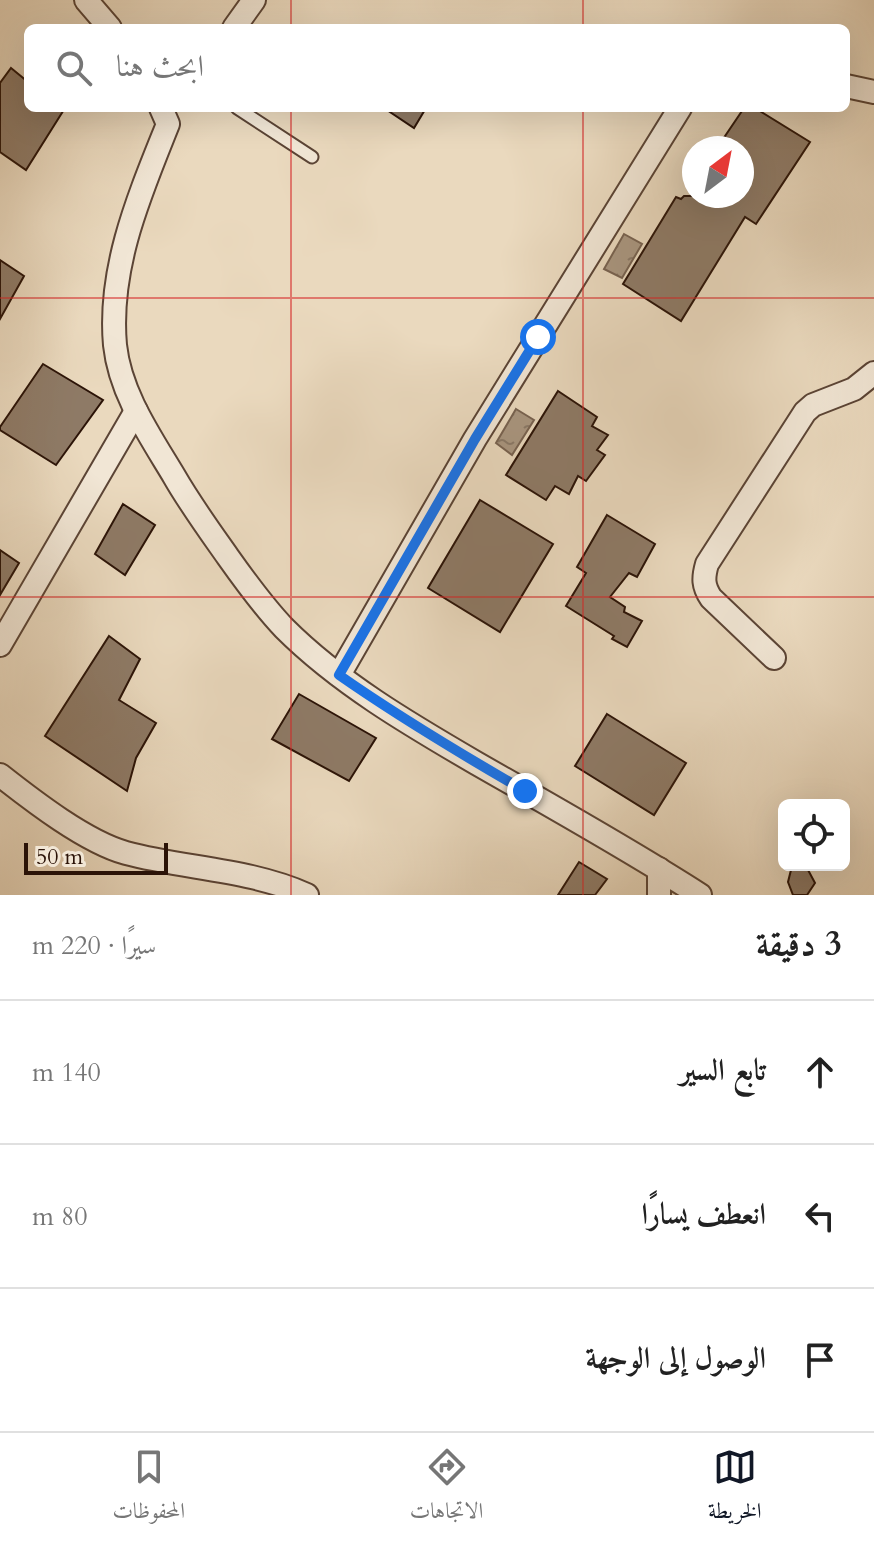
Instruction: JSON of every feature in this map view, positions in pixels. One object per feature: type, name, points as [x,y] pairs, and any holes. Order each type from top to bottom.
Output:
[{"type":"street","points":[[86,0],[107,24]]},
{"type":"street","points":[[237,24],[254,0]]},
{"type":"street","points":[[850,87],[874,92]]},
{"type":"street","points":[[339,675],[475,439],[678,112]]},
{"type":"street","points":[[169,113],[122,255],[114,321],[116,347],[126,388],[149,436],[194,509],[249,586],[285,629],[339,675],[373,700],[445,744],[700,895]]},
{"type":"street","points":[[774,658],[711,598],[704,588],[707,564],[805,412],[813,405],[854,389],[874,373]]},
{"type":"street","points":[[0,645],[136,411]]},
{"type":"street","points":[[0,775],[36,803],[115,849],[257,878],[307,895]]},
{"type":"street","points":[[659,869],[659,895]]},
{"type":"lane","points":[[243,112],[312,157]]},
{"type":"water","points":[[624,234],[642,244],[622,278],[604,269]]},
{"type":"water","points":[[516,409],[534,420],[512,455],[496,443]]},
{"type":"building","points":[[11,68],[24,79],[24,112],[62,112],[26,170],[0,152],[0,83]]},
{"type":"building","points":[[390,112],[424,112],[414,128]]},
{"type":"building","points":[[741,112],[761,112],[810,142],[756,224],[745,217],[681,321],[623,284],[676,197],[681,199],[682,208],[754,208],[754,136],[725,136]]},
{"type":"building","points":[[0,260],[24,276],[0,319]]},
{"type":"building","points":[[43,364],[103,400],[56,465],[0,430]]},
{"type":"building","points":[[558,391],[597,417],[592,426],[608,435],[597,450],[605,455],[586,481],[578,476],[569,494],[555,486],[546,500],[506,475]]},
{"type":"building","points":[[480,500],[553,544],[500,632],[428,588]]},
{"type":"building","points":[[123,504],[155,525],[125,575],[95,554]]},
{"type":"building","points":[[607,515],[655,544],[637,577],[629,573],[610,597],[625,607],[624,612],[642,621],[627,647],[566,606],[586,573],[577,567]]},
{"type":"building","points":[[0,550],[19,563],[0,595]]},
{"type":"building","points":[[109,636],[140,659],[119,700],[156,723],[136,758],[127,791],[45,736]]},
{"type":"building","points":[[299,694],[376,738],[349,781],[272,739]]},
{"type":"building","points":[[607,714],[686,763],[654,815],[575,766]]},
{"type":"building","points":[[579,862],[607,879],[595,895],[558,895]]},
{"type":"building","points":[[791,871],[809,871],[815,883],[807,895],[793,895],[788,882]]},
{"type":"route","points":[[525,791],[373,700],[339,675],[475,439],[538,337]]}]
